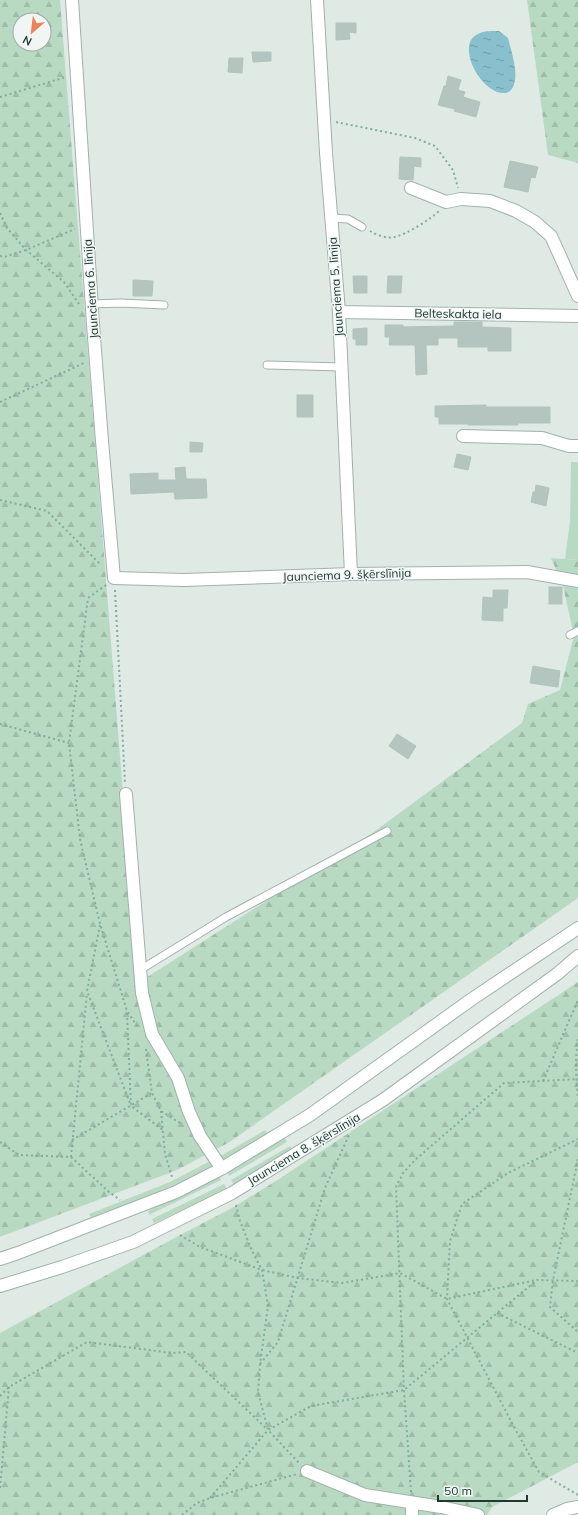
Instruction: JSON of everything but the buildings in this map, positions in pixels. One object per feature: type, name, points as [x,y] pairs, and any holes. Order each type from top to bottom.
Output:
[{"type":"street","name":"Jaunciema 6. līnija","points":[[72,0],[87,224],[86,305],[96,357],[114,578]]},
{"type":"street","name":"Jaunciema 5. līnija","points":[[317,0],[324,120],[339,312],[351,574]]},
{"type":"street","points":[[411,188],[446,202],[461,199],[490,201],[516,211],[535,222],[551,236],[578,296]]},
{"type":"street","name":"Belteskakta iela","points":[[339,312],[578,316]]},
{"type":"street","points":[[463,436],[542,438],[569,446],[578,446]]},
{"type":"street","name":"Jaunciema 9. šķērslīnija","points":[[114,578],[184,580],[351,574],[527,572],[578,581]]},
{"type":"street","points":[[126,794],[142,993],[152,1034],[178,1078],[189,1112],[200,1136],[218,1163]]},
{"type":"street","points":[[0,1259],[176,1192],[221,1169],[310,1115],[472,999],[578,928]]},
{"type":"street","name":"Jaunciema 8. šķērslīnija","points":[[0,1286],[62,1267],[133,1242],[232,1193],[390,1096],[557,974],[578,956]]},
{"type":"street","points":[[307,1471],[365,1495],[412,1509],[441,1507],[478,1515]]},
{"type":"street","points":[[553,1515],[567,1509],[578,1507]]},
{"type":"lane","points":[[331,218],[348,219],[362,227]]},
{"type":"lane","points":[[86,305],[122,303],[164,305]]},
{"type":"lane","points":[[267,365],[342,367]]},
{"type":"lane","points":[[570,634],[578,631]]},
{"type":"lane","points":[[140,970],[226,917],[387,831]]},
{"type":"path","points":[[0,96],[77,74]]},
{"type":"path","points":[[324,120],[415,138],[436,146],[453,170],[461,199]]},
{"type":"path","points":[[362,227],[380,236],[394,237],[419,225],[437,213],[446,202]]},
{"type":"path","points":[[0,213],[7,228],[26,250],[64,282],[86,305]]},
{"type":"path","points":[[0,256],[4,257],[26,250],[87,224]]},
{"type":"path","points":[[0,402],[96,357]]},
{"type":"path","points":[[0,500],[47,511],[114,578],[126,794]]},
{"type":"path","points":[[114,578],[88,598],[69,743],[80,839],[100,924],[127,1012],[131,1106]]},
{"type":"path","points":[[0,724],[69,743]]},
{"type":"path","points":[[71,1157],[87,991],[100,924]]},
{"type":"path","points":[[87,991],[131,1106],[164,1130]]},
{"type":"path","points":[[543,1081],[578,1000]]},
{"type":"path","points":[[127,1012],[140,1030]]},
{"type":"path","points":[[578,1039],[576,1054],[578,1098]]},
{"type":"path","points":[[145,1043],[152,1093],[161,1111],[164,1130],[165,1154],[172,1177]]},
{"type":"path","points":[[412,1509],[404,1390],[396,1187],[403,1173],[415,1160],[504,1083],[577,1079]]},
{"type":"path","points":[[72,1140],[152,1093]]},
{"type":"path","points":[[161,1111],[181,1124]]},
{"type":"path","points":[[260,1364],[278,1342],[325,1188],[356,1117]]},
{"type":"path","points":[[578,1140],[508,1173],[462,1204],[450,1241],[447,1299],[466,1338],[539,1472],[578,1495]]},
{"type":"path","points":[[0,1142],[19,1155],[71,1157],[109,1192],[120,1200]]},
{"type":"path","points":[[578,1159],[553,1280],[550,1307],[578,1332]]},
{"type":"path","points":[[235,1202],[240,1221],[252,1251],[262,1270],[268,1306],[260,1364],[258,1392],[268,1430]]},
{"type":"path","points":[[180,1235],[200,1246],[262,1270],[298,1278],[342,1283],[400,1273],[447,1299],[537,1280],[578,1281]]},
{"type":"path","points":[[210,1498],[268,1430],[311,1406],[404,1390],[537,1280]]},
{"type":"path","points":[[497,1313],[578,1353]]},
{"type":"path","points":[[0,1396],[9,1386],[86,1342],[172,1353],[186,1352],[268,1430],[307,1471],[210,1498],[197,1503],[182,1515]]},
{"type":"path","points":[[0,1488],[9,1386]]},
{"type":"green space","points":[[0,0],[60,0],[138,983],[371,834],[522,723],[528,704],[560,690],[574,636],[563,586],[551,558],[578,560],[578,898],[228,1143],[177,1170],[0,1237]]},
{"type":"green space","points":[[527,0],[578,0],[578,163],[548,155]]},
{"type":"green space","points":[[571,462],[578,462],[578,560],[565,559],[570,521]]},
{"type":"green space","points":[[578,982],[578,1462],[492,1507],[487,1515],[0,1515],[0,1333],[232,1208],[276,1181]]},
{"type":"green space","points":[[265,1130],[268,1135],[221,1161],[219,1157]]},
{"type":"green space","points":[[285,1138],[287,1142],[229,1176],[227,1172]]},
{"type":"green space","points":[[290,1146],[293,1150],[234,1185],[231,1180]]},
{"type":"green space","points":[[212,1160],[215,1165],[172,1186],[92,1219],[89,1214],[170,1182]]},
{"type":"green space","points":[[219,1176],[221,1180],[149,1215],[148,1211]]},
{"type":"green space","points":[[224,1184],[227,1189],[154,1223],[152,1219]]},
{"type":"water","points":[[499,31],[508,38],[515,70],[515,80],[513,86],[511,90],[505,93],[496,92],[480,79],[470,59],[469,49],[471,41],[479,33]]}]
